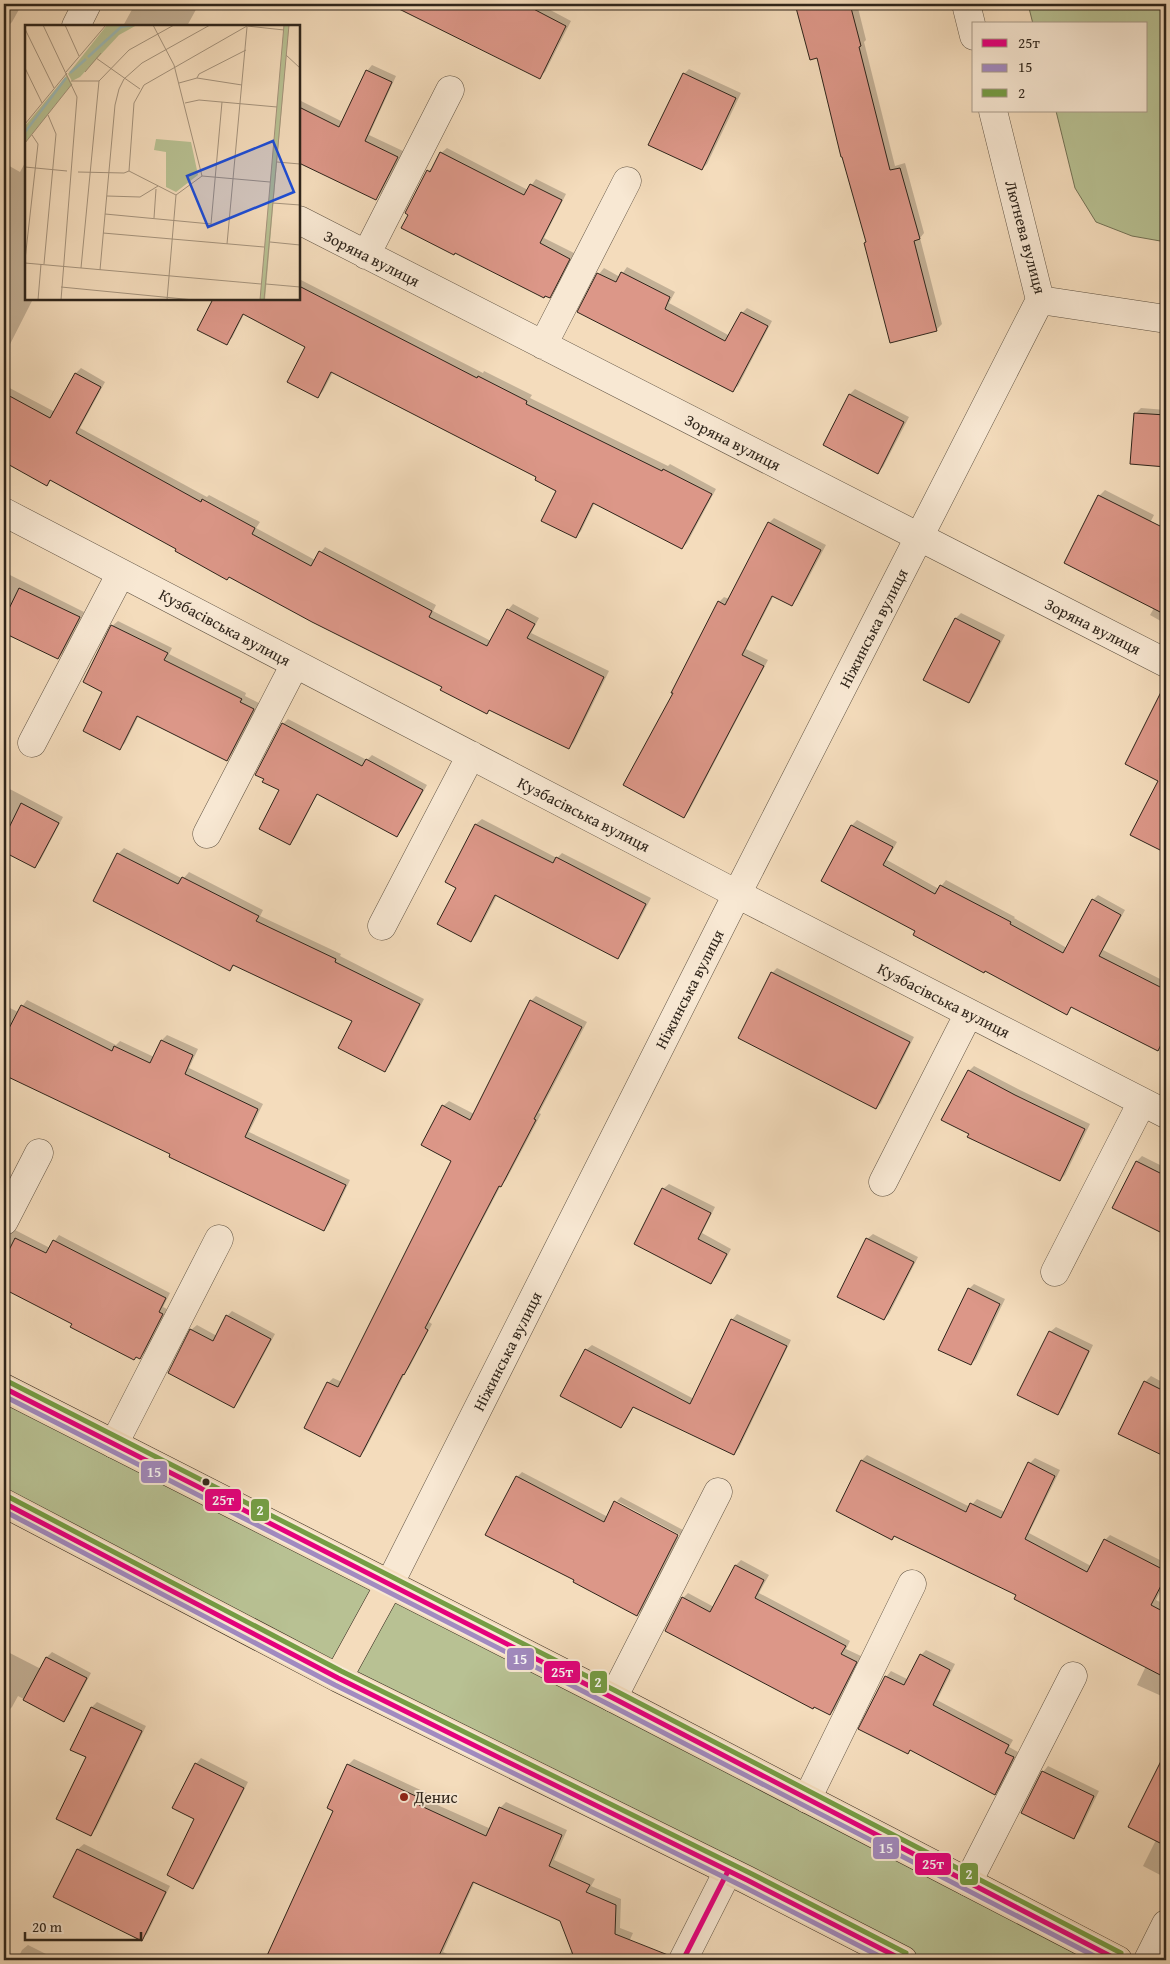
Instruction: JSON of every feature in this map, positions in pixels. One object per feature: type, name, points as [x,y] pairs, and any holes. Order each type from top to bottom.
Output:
[{"type":"main road","points":[[4,1388],[613,1698],[1118,1960]]},
{"type":"main road","points":[[4,1503],[338,1678],[903,1960]]},
{"type":"main road","name":"Ніжинська вулиця","points":[[338,1678],[389,1584]]},
{"type":"street","points":[[77,25],[88,4]]},
{"type":"street","points":[[966,4],[972,28]]},
{"type":"street","points":[[366,255],[450,90]]},
{"type":"street","name":"Лютнева вулиця","points":[[993,112],[1040,300],[1166,319]]},
{"type":"street","points":[[543,345],[626,181]]},
{"type":"street","name":"Зоряна вулиця","points":[[300,221],[1166,663]]},
{"type":"street","name":"Ніжинська вулиця","points":[[389,1584],[737,894],[1040,300]]},
{"type":"street","name":"Кузбасівська вулиця","points":[[4,512],[737,894],[1166,1114]]},
{"type":"street","points":[[32,743],[121,573]]},
{"type":"street","points":[[207,834],[296,664]]},
{"type":"street","points":[[382,926],[471,755]]},
{"type":"street","points":[[883,1182],[969,1013]]},
{"type":"street","points":[[1055,1272],[1142,1102]]},
{"type":"street","points":[[4,1222],[39,1153]]},
{"type":"street","points":[[114,1444],[219,1240]]},
{"type":"street","points":[[613,1698],[718,1492]]},
{"type":"street","points":[[807,1799],[912,1584]]},
{"type":"street","points":[[968,1882],[1073,1676]]},
{"type":"street","points":[[683,1960],[728,1871]]},
{"type":"street","points":[[1148,1960],[1166,1924]]},
{"type":"green space","points":[[1028,4],[1166,4],[1166,242],[1132,236],[1096,222],[1075,188],[1056,112],[1148,112],[1148,22],[1032,22]]},
{"type":"green space","points":[[4,1388],[1121,1960],[894,1960],[4,1503]]},
{"type":"building","points":[[389,4],[524,4],[566,26],[540,79]]},
{"type":"building","points":[[795,4],[850,4],[890,170],[900,168],[920,239],[914,241],[937,331],[890,343],[864,243],[866,242],[841,157],[817,58],[810,60]]},
{"type":"building","points":[[366,70],[392,82],[365,141],[398,157],[376,200],[300,163],[300,108],[339,127]]},
{"type":"building","points":[[683,73],[736,98],[702,170],[648,145]]},
{"type":"building","points":[[440,152],[524,195],[530,184],[562,200],[540,243],[570,259],[550,298],[545,296],[544,298],[401,228],[408,215],[405,213],[427,170],[430,172]]},
{"type":"building","points":[[621,272],[670,297],[665,309],[725,341],[741,312],[768,326],[733,392],[577,312],[597,273],[616,282]]},
{"type":"building","points":[[300,287],[477,378],[478,376],[527,401],[526,404],[712,494],[682,549],[593,503],[576,538],[541,521],[556,491],[535,480],[536,477],[331,372],[318,398],[287,382],[305,347],[243,314],[227,345],[197,330],[212,300],[300,300]]},
{"type":"building","points":[[75,373],[101,387],[76,433],[201,502],[202,499],[255,528],[252,534],[311,566],[319,551],[432,611],[429,617],[487,646],[507,609],[535,624],[527,638],[604,677],[569,749],[489,710],[487,714],[440,690],[442,687],[312,622],[229,577],[227,580],[175,551],[176,549],[50,480],[47,486],[4,462],[4,393],[50,418]]},
{"type":"building","points":[[849,394],[904,422],[878,474],[823,445]]},
{"type":"building","points":[[1134,413],[1166,415],[1166,467],[1130,464]]},
{"type":"building","points":[[1098,495],[1166,529],[1166,615],[1064,563]]},
{"type":"building","points":[[768,522],[821,550],[792,606],[772,596],[742,655],[764,666],[684,818],[623,785],[673,693],[671,693],[718,601],[725,605]]},
{"type":"building","points":[[19,588],[80,617],[58,659],[4,633],[4,619]]},
{"type":"building","points":[[955,618],[1000,641],[969,703],[923,680]]},
{"type":"building","points":[[111,625],[168,653],[164,660],[242,699],[240,702],[254,709],[227,761],[137,716],[120,750],[83,731],[102,692],[83,682]]},
{"type":"building","points":[[1166,682],[1166,853],[1130,835],[1158,781],[1125,764]]},
{"type":"building","points":[[282,723],[362,766],[366,759],[423,790],[397,837],[317,794],[290,845],[259,829],[279,790],[262,782],[264,779],[255,775]]},
{"type":"building","points":[[21,803],[59,823],[35,868],[4,852],[4,838]]},
{"type":"building","points":[[475,824],[553,863],[556,857],[646,904],[618,959],[495,895],[471,942],[437,924],[456,888],[445,882]]},
{"type":"building","points":[[851,825],[893,847],[883,865],[935,894],[940,885],[1011,922],[1010,924],[1063,953],[1092,899],[1121,915],[1099,956],[1166,990],[1166,1034],[1158,1051],[1071,1007],[1067,1015],[913,935],[915,931],[821,881]]},
{"type":"building","points":[[117,853],[178,884],[182,877],[259,916],[256,921],[336,959],[335,962],[420,1004],[385,1072],[338,1048],[352,1021],[233,965],[230,971],[93,901]]},
{"type":"building","points":[[771,972],[910,1042],[876,1109],[738,1038]]},
{"type":"building","points":[[530,1000],[582,1027],[534,1119],[536,1120],[501,1187],[499,1186],[425,1328],[428,1330],[360,1457],[304,1428],[327,1382],[338,1387],[451,1161],[421,1145],[442,1105],[470,1120]]},
{"type":"building","points":[[21,1005],[112,1051],[114,1046],[150,1063],[161,1040],[193,1055],[185,1074],[258,1109],[245,1137],[346,1185],[324,1231],[169,1157],[170,1154],[4,1075],[4,1038]]},
{"type":"building","points":[[968,1070],[1085,1129],[1060,1181],[967,1137],[969,1134],[941,1120]]},
{"type":"building","points":[[1136,1161],[1166,1176],[1166,1235],[1112,1208]]},
{"type":"building","points":[[662,1188],[711,1213],[698,1239],[727,1254],[711,1284],[634,1244]]},
{"type":"building","points":[[15,1238],[46,1253],[53,1240],[166,1298],[159,1312],[163,1314],[140,1359],[136,1357],[134,1360],[70,1327],[72,1324],[4,1289],[4,1260]]},
{"type":"building","points":[[866,1238],[914,1262],[884,1320],[837,1297]]},
{"type":"building","points":[[968,1288],[1000,1304],[971,1365],[938,1350]]},
{"type":"building","points":[[226,1315],[271,1339],[234,1408],[168,1373],[190,1329],[213,1341]]},
{"type":"building","points":[[731,1319],[787,1346],[734,1455],[633,1407],[621,1428],[560,1396],[585,1349],[690,1404]]},
{"type":"building","points":[[1049,1331],[1089,1351],[1058,1415],[1017,1395]]},
{"type":"building","points":[[1144,1381],[1166,1392],[1166,1457],[1118,1434]]},
{"type":"building","points":[[861,1460],[966,1512],[970,1503],[1001,1518],[1028,1462],[1055,1476],[1025,1539],[1087,1572],[1104,1539],[1166,1571],[1166,1576],[1151,1605],[1166,1613],[1166,1678],[1014,1599],[1016,1595],[894,1536],[892,1540],[836,1511]]},
{"type":"building","points":[[516,1476],[604,1522],[614,1501],[678,1535],[637,1616],[573,1582],[574,1580],[485,1535]]},
{"type":"building","points":[[735,1565],[764,1580],[755,1598],[846,1646],[841,1654],[857,1662],[830,1715],[814,1707],[813,1709],[665,1631],[682,1597],[710,1612]]},
{"type":"building","points":[[920,1654],[950,1670],[933,1705],[1009,1745],[1005,1753],[1014,1757],[995,1795],[910,1750],[908,1754],[858,1729],[885,1676],[904,1685]]},
{"type":"building","points":[[46,1657],[87,1678],[64,1722],[23,1700]]},
{"type":"building","points":[[91,1707],[142,1731],[91,1836],[56,1819],[86,1757],[70,1750]]},
{"type":"building","points":[[1166,1751],[1166,1846],[1128,1827]]},
{"type":"building","points":[[195,1763],[244,1788],[193,1889],[167,1875],[194,1819],[172,1808]]},
{"type":"building","points":[[347,1764],[422,1799],[419,1805],[486,1836],[499,1807],[562,1835],[549,1866],[590,1885],[586,1892],[616,1905],[615,1934],[668,1955],[667,1960],[575,1960],[560,1921],[473,1882],[437,1960],[265,1960],[333,1811],[327,1808]]},
{"type":"building","points":[[1042,1771],[1094,1796],[1074,1839],[1021,1813]]},
{"type":"building","points":[[77,1849],[166,1892],[142,1941],[53,1897]]},
{"type":"transit line","name":"2","points":[[7,1381],[616,1691],[1121,1953]]},
{"type":"transit line","name":"25т","points":[[4,1388],[613,1698],[1118,1960]]},
{"type":"transit line","name":"15","points":[[4,1396],[610,1705],[1102,1960]]},
{"type":"transit line","name":"2","points":[[7,1496],[341,1671],[750,1873],[906,1953]]},
{"type":"transit line","name":"25т","points":[[4,1503],[338,1678],[747,1880],[903,1960]]},
{"type":"transit line","name":"15","points":[[4,1511],[335,1685],[744,1887],[887,1960]]},
{"type":"transit line","name":"25т","points":[[683,1960],[728,1871]]},
{"type":"place","name":"Денис","points":[[404,1797]]}]
